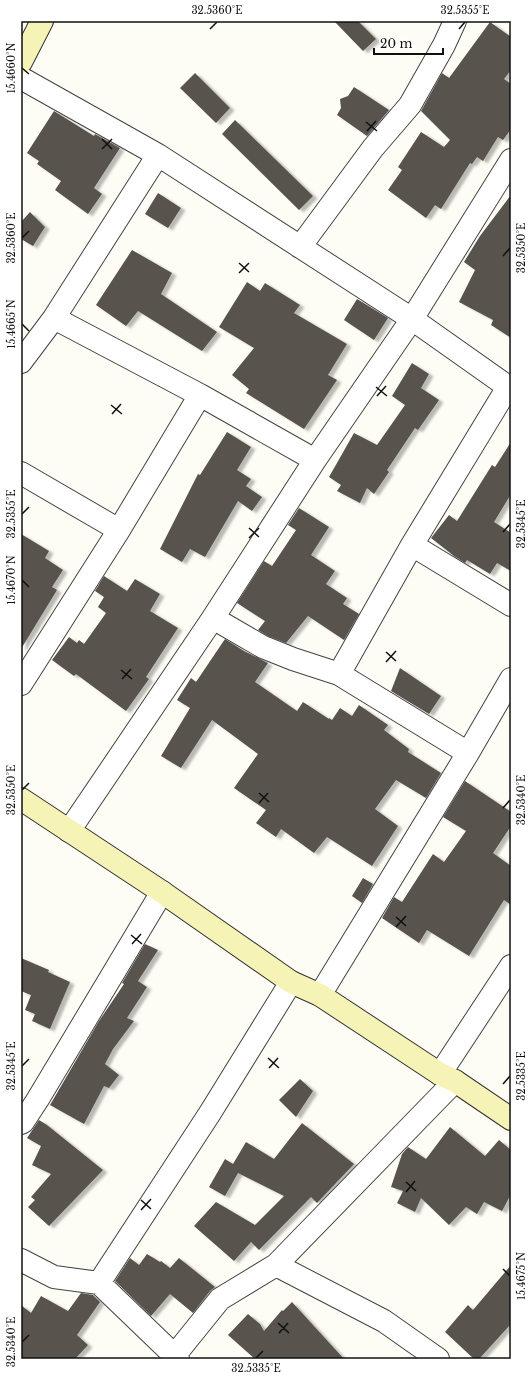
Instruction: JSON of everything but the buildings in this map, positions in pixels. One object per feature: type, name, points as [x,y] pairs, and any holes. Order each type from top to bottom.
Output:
[{"type":"street","points":[[21,62],[42,21]]},
{"type":"street","points":[[300,247],[373,148],[410,105],[444,45],[455,21]]},
{"type":"street","points":[[21,78],[158,155],[412,319],[510,388],[412,545],[339,674]]},
{"type":"street","points":[[21,362],[54,318],[158,155]]},
{"type":"street","points":[[69,831],[213,618],[315,460],[505,182],[511,160]]},
{"type":"street","points":[[54,318],[200,395],[315,460]]},
{"type":"street","points":[[21,684],[119,530],[200,395]]},
{"type":"street","points":[[21,473],[119,530]]},
{"type":"street","points":[[412,545],[511,605]]},
{"type":"street","points":[[213,618],[263,647],[292,659],[339,674],[468,753]]},
{"type":"street","points":[[320,995],[511,680]]},
{"type":"street","points":[[21,799],[162,892],[291,982],[320,995],[511,1119]]},
{"type":"street","points":[[21,1123],[38,1098],[162,892]]},
{"type":"street","points":[[21,1260],[54,1277],[99,1283],[175,1358],[220,1299],[276,1265],[447,1077],[511,966]]},
{"type":"street","points":[[99,1283],[210,1113],[291,982]]},
{"type":"street","points":[[276,1265],[384,1321],[438,1359]]}]
